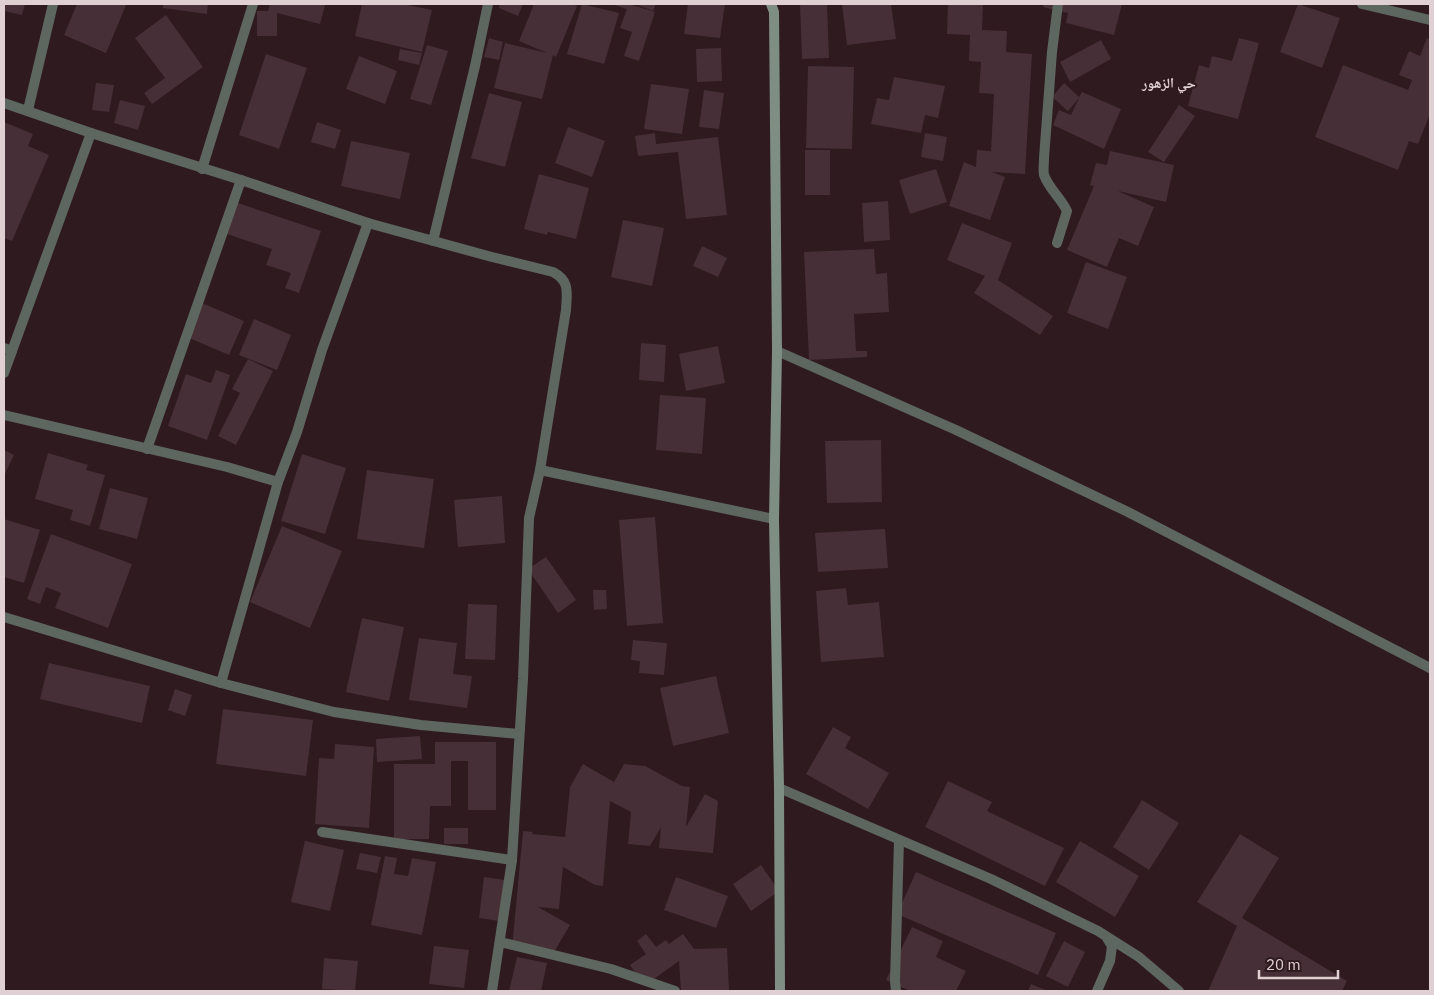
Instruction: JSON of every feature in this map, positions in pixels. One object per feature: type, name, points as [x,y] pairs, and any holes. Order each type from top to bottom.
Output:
[{"type":"main road","points":[[774,6],[777,351],[774,519],[779,788],[780,991]]},
{"type":"street","points":[[28,110],[53,4]]},
{"type":"street","points":[[202,169],[253,4]]},
{"type":"street","points":[[433,241],[488,4]]},
{"type":"street","points":[[1057,243],[1067,211],[1050,187],[1044,174],[1044,158],[1052,52],[1058,4]]},
{"type":"street","points":[[1362,4],[1430,20]]},
{"type":"street","points":[[4,103],[368,223],[552,272],[561,276],[566,284],[566,310],[540,470],[529,518],[523,679],[512,860],[492,991]]},
{"type":"street","points":[[4,373],[8,350],[91,133]]},
{"type":"street","points":[[147,449],[241,180]]},
{"type":"street","points":[[221,683],[278,482],[297,432],[322,350],[368,223]]},
{"type":"street","points":[[777,351],[956,430],[1128,512],[1430,668]]},
{"type":"street","points":[[4,415],[227,467],[278,482]]},
{"type":"street","points":[[540,470],[774,519]]},
{"type":"street","points":[[4,617],[280,700],[334,712],[421,726],[519,734]]},
{"type":"street","points":[[779,788],[1008,887],[1052,908],[1139,957],[1179,991]]},
{"type":"street","points":[[322,832],[512,860]]},
{"type":"street","points":[[896,991],[899,840]]},
{"type":"street","points":[[1097,991],[1110,961],[1112,946],[1106,937]]},
{"type":"street","points":[[500,942],[611,969],[675,991]]},
{"type":"building","points":[[4,4],[25,4],[22,15],[4,11]]},
{"type":"building","points":[[77,4],[126,5],[106,53],[64,35]]},
{"type":"building","points":[[163,4],[208,4],[207,14],[163,8]]},
{"type":"building","points":[[270,4],[325,5],[320,24],[277,13],[277,36],[257,36],[257,11],[268,11]]},
{"type":"building","points":[[362,4],[403,4],[432,10],[422,52],[355,36]]},
{"type":"building","points":[[500,4],[523,4],[518,16],[499,8]]},
{"type":"building","points":[[534,4],[572,4],[577,6],[556,57],[553,55],[542,99],[494,88],[505,43],[547,53],[519,41]]},
{"type":"building","points":[[582,4],[619,13],[604,64],[567,54]]},
{"type":"building","points":[[611,4],[629,4],[655,12],[639,61],[624,56],[632,32],[620,28],[627,9]]},
{"type":"building","points":[[635,4],[656,4],[653,11]]},
{"type":"building","points":[[688,4],[725,4],[720,38],[684,34]]},
{"type":"building","points":[[800,4],[827,4],[829,58],[802,59]]},
{"type":"building","points":[[842,4],[891,4],[896,39],[847,45]]},
{"type":"building","points":[[948,4],[983,4],[982,30],[1007,31],[1006,52],[1032,54],[1025,174],[992,172],[1005,177],[990,220],[949,206],[964,162],[976,167],[977,150],[991,151],[994,94],[979,93],[981,62],[969,61],[970,35],[947,34]]},
{"type":"building","points":[[1044,4],[1122,4],[1114,35],[1066,23],[1068,13],[1043,7]]},
{"type":"building","points":[[1298,4],[1340,18],[1322,68],[1280,52]]},
{"type":"building","points":[[166,15],[203,67],[152,104],[144,93],[165,78],[135,38]]},
{"type":"building","points":[[489,38],[503,42],[499,60],[484,57]]},
{"type":"building","points":[[1239,38],[1259,43],[1238,119],[1188,106],[1199,65],[1209,68],[1212,56],[1232,61]]},
{"type":"building","points":[[1427,38],[1430,39],[1430,114],[1418,144],[1409,141],[1398,170],[1315,137],[1343,65],[1408,90],[1412,80],[1399,75],[1409,51],[1420,56]]},
{"type":"building","points":[[1101,40],[1111,59],[1070,82],[1060,62]]},
{"type":"building","points":[[427,45],[448,51],[431,105],[410,99]]},
{"type":"building","points":[[721,48],[722,81],[697,82],[696,49]]},
{"type":"building","points":[[400,49],[422,53],[419,65],[398,60]]},
{"type":"building","points":[[266,54],[307,68],[279,149],[239,135]]},
{"type":"building","points":[[359,56],[397,71],[385,104],[346,89]]},
{"type":"building","points":[[808,66],[854,67],[852,149],[806,148]]},
{"type":"building","points":[[894,77],[945,86],[938,118],[925,115],[921,133],[871,124],[877,98],[889,100]]},
{"type":"building","points":[[96,83],[114,85],[109,112],[92,110]]},
{"type":"building","points":[[1064,83],[1079,97],[1082,92],[1121,109],[1104,149],[1053,125],[1059,110],[1071,115],[1079,98],[1068,111],[1052,97]]},
{"type":"building","points":[[651,84],[689,89],[682,134],[644,129]]},
{"type":"building","points":[[704,90],[724,93],[719,129],[699,127]]},
{"type":"building","points":[[489,93],[522,102],[505,167],[471,158]]},
{"type":"building","points":[[120,100],[145,106],[138,130],[114,123]]},
{"type":"building","points":[[1179,105],[1195,116],[1164,162],[1148,152]]},
{"type":"building","points":[[4,122],[33,134],[28,146],[49,155],[12,241],[4,238]]},
{"type":"building","points":[[317,122],[341,130],[335,149],[311,142]]},
{"type":"building","points":[[568,127],[605,141],[592,177],[555,163]]},
{"type":"building","points":[[655,133],[656,144],[718,137],[727,215],[686,219],[678,152],[638,156],[635,136]]},
{"type":"building","points":[[925,133],[947,137],[943,161],[921,157]]},
{"type":"building","points":[[351,141],[410,153],[400,199],[341,186]]},
{"type":"building","points":[[805,150],[830,150],[830,195],[805,195]]},
{"type":"building","points":[[1110,151],[1174,165],[1166,202],[1118,191],[1154,207],[1138,246],[1119,238],[1107,267],[1067,250],[1094,186],[1090,185],[1096,163],[1107,165]]},
{"type":"building","points":[[936,169],[947,202],[910,214],[899,180]]},
{"type":"building","points":[[539,174],[589,188],[576,239],[548,232],[547,235],[524,229]]},
{"type":"building","points":[[888,201],[890,240],[864,242],[862,203]]},
{"type":"building","points":[[235,202],[321,231],[299,293],[285,288],[291,273],[266,265],[272,249],[224,233]]},
{"type":"building","points":[[623,220],[664,228],[652,286],[611,277]]},
{"type":"building","points":[[962,223],[1012,243],[998,280],[1053,316],[1040,335],[974,293],[985,276],[947,260]]},
{"type":"building","points":[[702,246],[727,258],[718,277],[693,266]]},
{"type":"building","points":[[874,249],[876,274],[887,273],[889,312],[854,314],[856,351],[867,351],[867,357],[809,360],[804,252]]},
{"type":"building","points":[[1086,262],[1127,277],[1108,329],[1067,313]]},
{"type":"building","points":[[202,303],[244,321],[229,355],[187,337]]},
{"type":"building","points":[[254,319],[291,335],[277,370],[239,355]]},
{"type":"building","points":[[641,343],[666,345],[664,382],[639,380]]},
{"type":"building","points":[[718,346],[725,383],[686,391],[679,354]]},
{"type":"building","points":[[248,359],[273,371],[236,445],[218,436],[240,393],[232,389]]},
{"type":"building","points":[[216,370],[230,375],[207,440],[168,426],[186,374],[211,383]]},
{"type":"building","points":[[660,395],[706,398],[702,454],[656,450]]},
{"type":"building","points":[[881,440],[882,502],[827,503],[825,441]]},
{"type":"building","points":[[4,450],[14,455],[4,476]]},
{"type":"building","points":[[48,453],[88,465],[86,470],[105,475],[90,526],[70,520],[73,510],[35,499]]},
{"type":"building","points":[[302,454],[346,468],[325,534],[281,521]]},
{"type":"building","points":[[367,470],[434,479],[424,548],[357,539]]},
{"type":"building","points":[[110,488],[148,498],[137,539],[99,529]]},
{"type":"building","points":[[502,496],[505,543],[458,547],[454,500]]},
{"type":"building","points":[[655,517],[663,623],[627,626],[619,520]]},
{"type":"building","points":[[4,519],[40,530],[24,583],[4,577]]},
{"type":"building","points":[[282,526],[342,551],[310,628],[250,602]]},
{"type":"building","points":[[885,529],[888,568],[818,572],[815,533]]},
{"type":"building","points":[[51,534],[132,564],[108,628],[55,608],[61,593],[46,587],[40,604],[27,599]]},
{"type":"building","points":[[546,557],[576,600],[558,613],[528,569]]},
{"type":"building","points":[[846,588],[848,605],[879,602],[884,657],[821,662],[816,591]]},
{"type":"building","points":[[593,590],[606,590],[607,609],[594,610]]},
{"type":"building","points":[[468,604],[497,605],[495,660],[465,659]]},
{"type":"building","points":[[362,618],[404,627],[389,701],[346,692]]},
{"type":"building","points":[[419,638],[457,643],[453,674],[472,676],[467,708],[409,700]]},
{"type":"building","points":[[633,640],[667,643],[664,675],[639,673],[640,661],[631,660]]},
{"type":"building","points":[[49,663],[150,686],[142,723],[40,699]]},
{"type":"building","points":[[716,676],[729,733],[673,746],[660,688]]},
{"type":"building","points":[[175,689],[192,695],[185,716],[168,710]]},
{"type":"building","points":[[223,709],[313,720],[306,776],[216,764]]},
{"type":"building","points":[[833,727],[851,737],[845,748],[889,773],[868,809],[806,774]]},
{"type":"building","points":[[420,736],[422,759],[377,762],[376,739]]},
{"type":"building","points":[[435,742],[496,742],[496,810],[468,810],[468,761],[451,761],[451,806],[430,806],[429,839],[394,839],[394,764],[435,764]]},
{"type":"building","points":[[335,744],[374,747],[369,828],[315,824],[319,758],[334,759]]},
{"type":"building","points":[[583,764],[614,782],[624,764],[645,766],[682,786],[690,787],[686,827],[705,794],[718,801],[713,853],[659,848],[661,827],[650,846],[628,844],[631,812],[610,801],[603,886],[595,885],[563,867],[559,909],[538,907],[570,925],[554,952],[512,948],[523,831],[533,832],[532,834],[565,837],[570,787]]},
{"type":"building","points":[[948,781],[992,802],[987,811],[1064,848],[1045,886],[925,827]]},
{"type":"building","points":[[1142,800],[1179,823],[1149,870],[1113,847]]},
{"type":"building","points":[[444,828],[468,828],[468,844],[444,844]]},
{"type":"building","points":[[1240,834],[1279,858],[1242,918],[1347,981],[1342,991],[1208,991],[1237,926],[1197,902]]},
{"type":"building","points":[[305,841],[344,850],[330,911],[291,902]]},
{"type":"building","points":[[1080,841],[1139,876],[1115,917],[1056,882]]},
{"type":"building","points":[[360,853],[381,857],[377,873],[356,869]]},
{"type":"building","points":[[385,856],[397,858],[394,874],[408,876],[412,858],[436,862],[422,935],[371,925]]},
{"type":"building","points":[[761,865],[779,891],[751,911],[733,884]]},
{"type":"building","points":[[916,872],[1056,933],[1038,975],[897,914]]},
{"type":"building","points":[[484,877],[505,880],[499,921],[479,918]]},
{"type":"building","points":[[676,877],[728,896],[716,928],[664,910]]},
{"type":"building","points":[[912,927],[943,941],[936,957],[966,971],[956,991],[910,991],[886,980]]},
{"type":"building","points":[[646,934],[656,947],[666,940],[669,944],[683,934],[694,949],[727,948],[729,991],[681,991],[679,961],[644,986],[630,965],[646,954],[637,941]]},
{"type":"building","points":[[1064,941],[1085,952],[1068,987],[1046,976]]},
{"type":"building","points":[[434,946],[469,950],[464,988],[429,984]]},
{"type":"building","points":[[517,957],[547,963],[541,991],[509,991]]},
{"type":"building","points":[[324,958],[358,961],[355,991],[322,989]]},
{"type":"building","points":[[1031,984],[1048,991],[1028,991]]},
{"type":"district","name":"حي الزهور","points":[[1169,83]]}]
